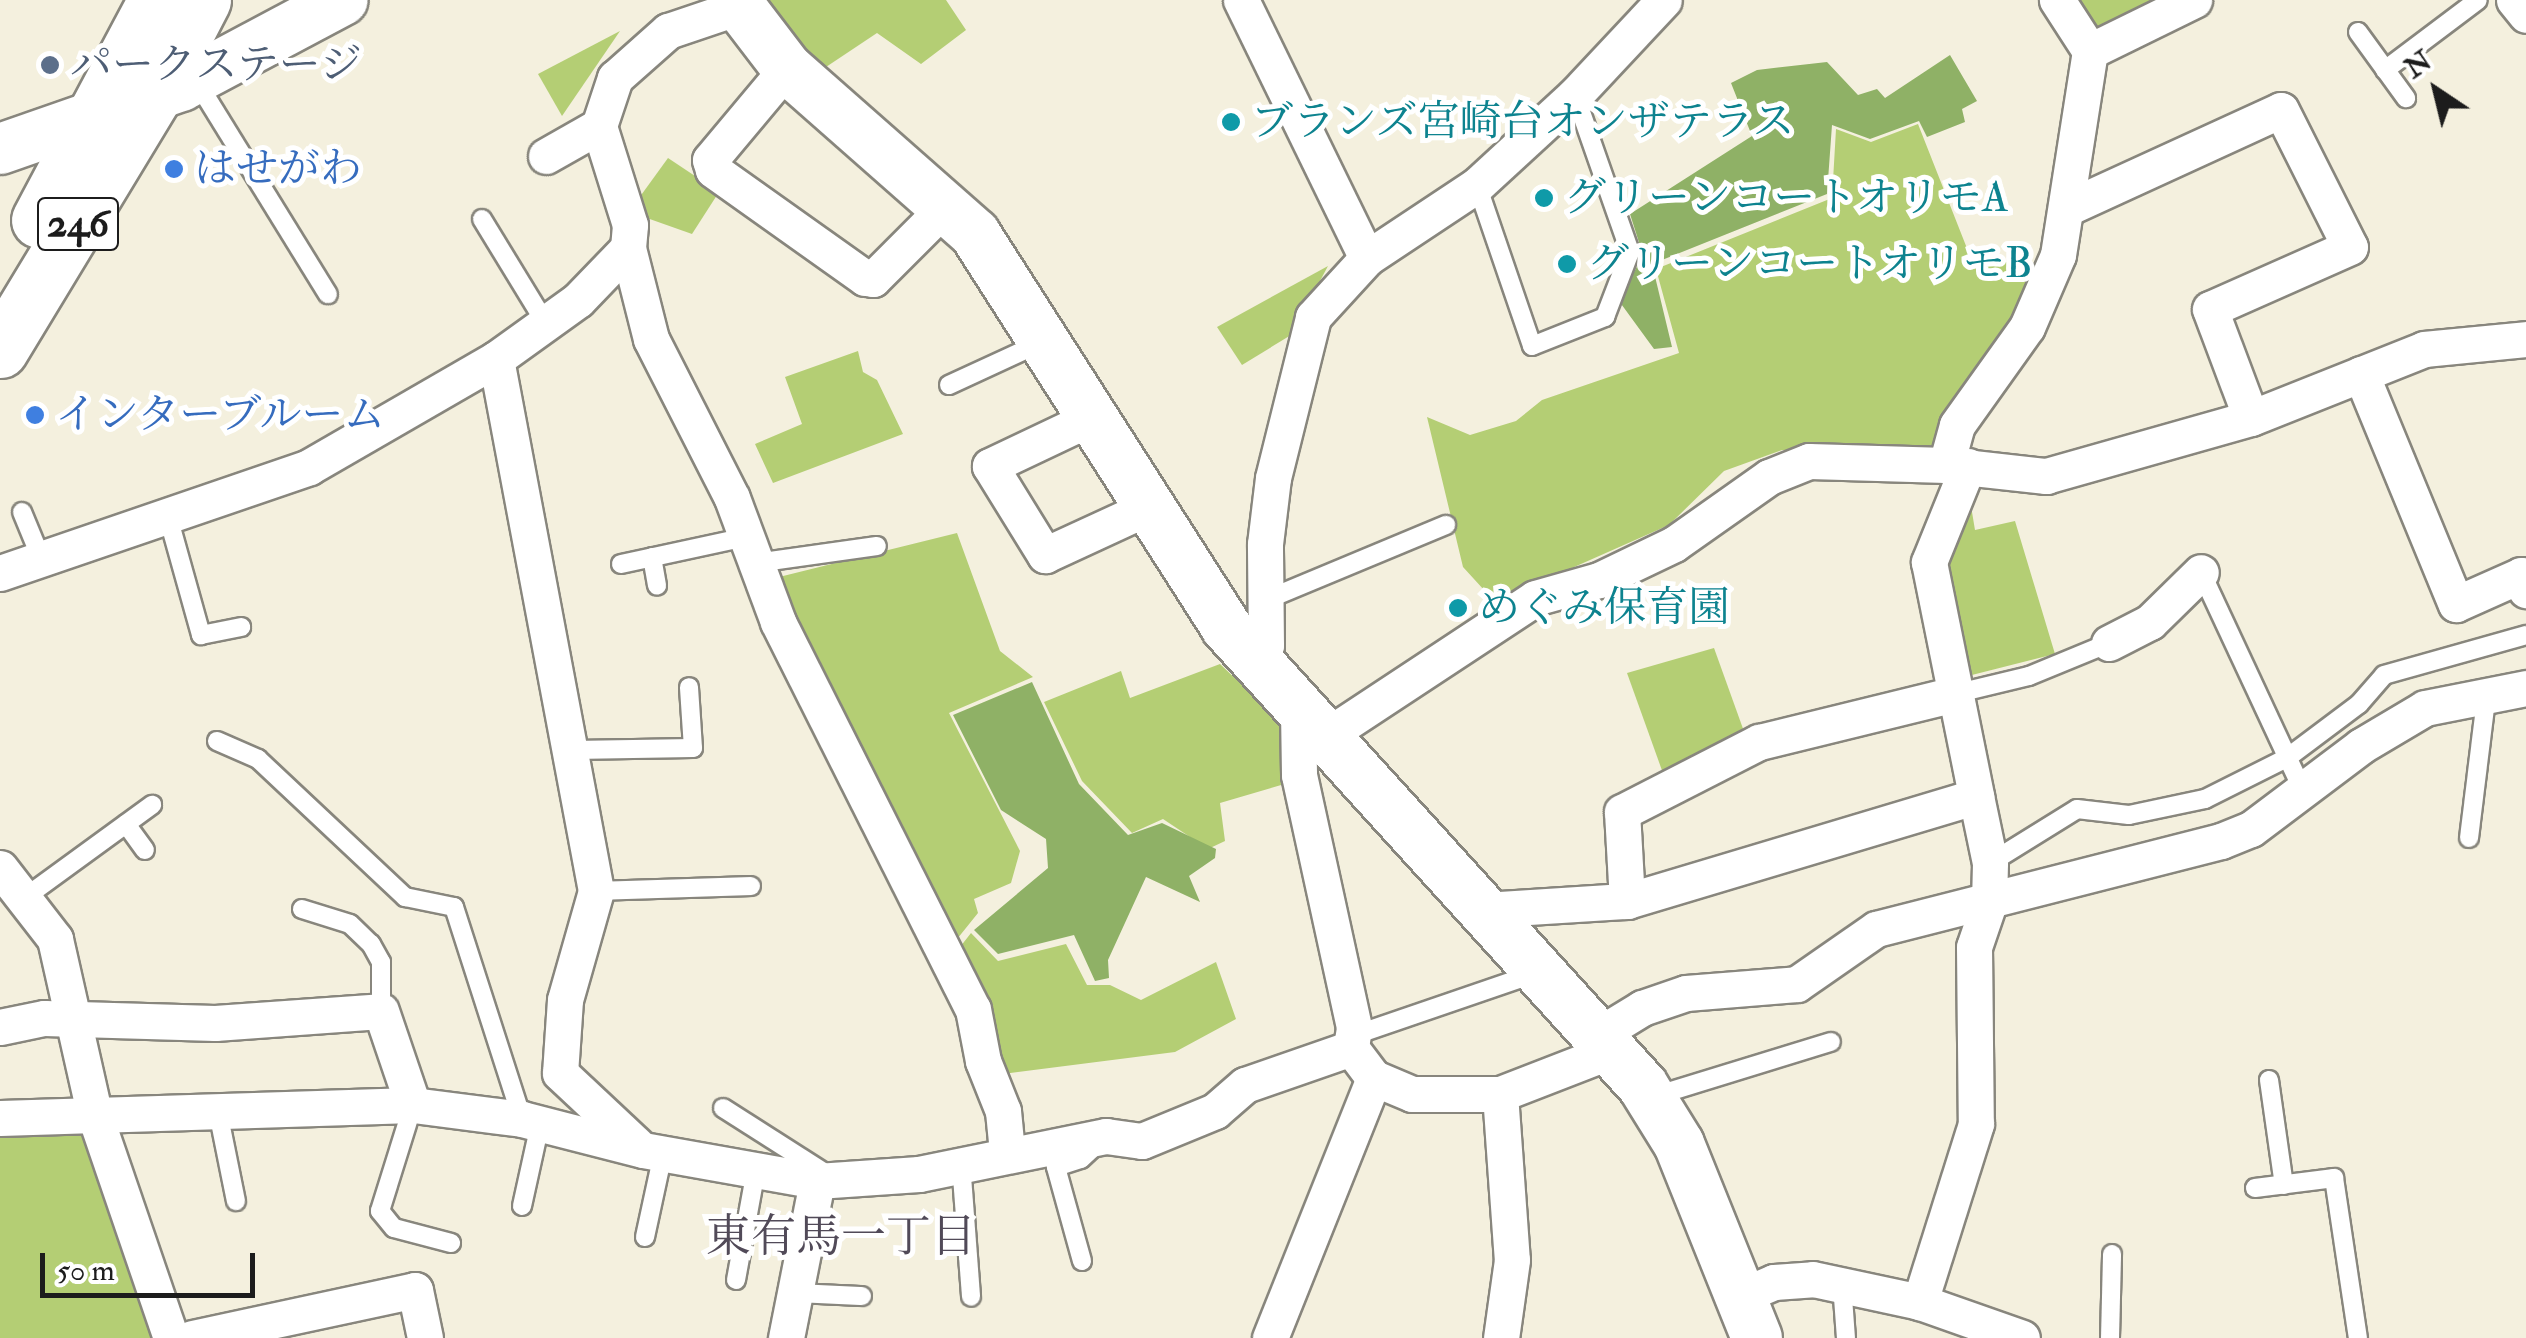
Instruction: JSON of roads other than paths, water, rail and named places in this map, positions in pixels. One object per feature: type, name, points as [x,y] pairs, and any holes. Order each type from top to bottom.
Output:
[{"type":"highway","name":"246","points":[[0,282],[156,0]]},
{"type":"highway","name":"246","points":[[0,350],[174,88],[203,0]]},
{"type":"street","points":[[0,150],[174,88],[343,0]]},
{"type":"street","points":[[1241,0],[1367,258]]},
{"type":"street","points":[[1259,668],[1268,599],[1265,544],[1293,385],[1313,317],[1367,258],[1477,185],[1575,95],[1664,0]]},
{"type":"street","points":[[1920,1302],[1976,1124],[1974,946],[1988,903],[1990,864],[1929,562],[1957,466],[1957,425],[2026,327],[2058,255],[2090,51],[2057,0]]},
{"type":"street","points":[[2090,51],[2194,0]]},
{"type":"street","points":[[2514,0],[2526,15]]},
{"type":"street","points":[[1007,1152],[1003,1111],[983,1061],[972,1008],[778,622],[751,550],[651,339],[628,248],[630,225],[599,126],[602,101],[637,53],[668,32],[737,4],[788,68],[946,206],[1000,266],[1149,507],[1259,668],[1605,1043],[1650,1097],[1679,1144],[1749,1317]]},
{"type":"street","points":[[788,68],[710,160],[713,170],[864,278],[873,279],[946,206]]},
{"type":"street","points":[[2067,208],[2281,110],[2350,247],[2210,309],[2252,418]]},
{"type":"street","points":[[546,156],[599,126]]},
{"type":"street","points":[[0,573],[309,467],[496,359],[546,324],[628,248]]},
{"type":"street","points":[[2526,339],[2424,349],[2252,418],[2046,476],[1957,466],[1810,462],[1769,477],[1674,544],[1599,580],[1534,598],[1312,723],[1300,775],[1351,1042],[1374,1078],[1412,1094],[1500,1094],[1605,1043],[1642,1008],[1686,993],[1797,984],[1876,930],[2251,830],[2425,708],[2487,692],[2526,688]]},
{"type":"street","points":[[496,359],[515,486],[573,750],[596,891],[565,1000],[560,1074],[653,1152]]},
{"type":"street","points":[[2361,374],[2456,604],[2521,575],[2526,590]]},
{"type":"street","points":[[1092,418],[991,461],[1045,555],[1149,507]]},
{"type":"street","points":[[2109,643],[2150,622],[2201,572]]},
{"type":"street","points":[[1628,900],[1622,812],[1759,742],[1954,694]]},
{"type":"street","points":[[1482,910],[1628,900],[1976,796]]},
{"type":"street","points":[[0,868],[27,896],[54,939],[77,1019],[95,1116],[171,1338]]},
{"type":"street","points":[[0,1027],[77,1019],[215,1023],[381,1011],[413,1105]]},
{"type":"street","points":[[0,1118],[413,1105],[531,1122],[653,1152],[825,1180],[919,1174],[1007,1152],[1106,1136],[1142,1141],[1214,1112],[1246,1084],[1351,1042]]},
{"type":"street","points":[[1281,1333],[1374,1078]]},
{"type":"street","points":[[1500,1094],[1512,1260],[1502,1338]]},
{"type":"street","points":[[786,1338],[825,1180]]},
{"type":"street","points":[[1749,1317],[1774,1282],[1842,1284],[1920,1302],[2022,1338]]},
{"type":"street","points":[[192,1338],[415,1290],[425,1338]]},
{"type":"lane","points":[[2385,70],[2478,0]]},
{"type":"lane","points":[[2358,32],[2406,98]]},
{"type":"lane","points":[[174,88],[328,294]]},
{"type":"lane","points":[[1477,185],[1532,346],[1605,317],[1630,252],[1575,95]]},
{"type":"lane","points":[[482,219],[546,324]]},
{"type":"lane","points":[[950,384],[1047,340]]},
{"type":"lane","points":[[22,512],[41,558]]},
{"type":"lane","points":[[167,513],[200,635],[241,626]]},
{"type":"lane","points":[[1268,599],[1446,525]]},
{"type":"lane","points":[[621,564],[652,557],[751,550],[876,546]]},
{"type":"lane","points":[[652,557],[657,586]]},
{"type":"lane","points":[[2201,572],[2303,791]]},
{"type":"lane","points":[[1990,864],[2077,809],[2128,814],[2205,799],[2287,758],[2359,704],[2384,675],[2526,635]]},
{"type":"lane","points":[[1954,694],[2029,676],[2109,643]]},
{"type":"lane","points":[[573,750],[693,748],[689,688]]},
{"type":"lane","points":[[2468,838],[2487,692]]},
{"type":"lane","points":[[217,742],[258,760],[405,898],[454,906],[531,1122],[522,1206]]},
{"type":"lane","points":[[27,896],[152,805]]},
{"type":"lane","points":[[126,824],[144,850]]},
{"type":"lane","points":[[596,891],[751,886]]},
{"type":"lane","points":[[302,910],[350,924],[371,944],[381,962],[381,1011]]},
{"type":"lane","points":[[1351,1042],[1538,972]]},
{"type":"lane","points":[[1650,1097],[1831,1042]]},
{"type":"lane","points":[[2269,1080],[2284,1184]]},
{"type":"lane","points":[[413,1105],[380,1211],[394,1228],[451,1243]]},
{"type":"lane","points":[[722,1108],[825,1180]]},
{"type":"lane","points":[[218,1112],[236,1201]]},
{"type":"lane","points":[[1082,1261],[1056,1167],[1081,1159],[1106,1136]]},
{"type":"lane","points":[[644,1237],[653,1152]]},
{"type":"lane","points":[[961,1163],[971,1297]]},
{"type":"lane","points":[[736,1280],[756,1170]]},
{"type":"lane","points":[[2255,1188],[2334,1178],[2358,1338]]},
{"type":"lane","points":[[2110,1338],[2112,1254]]},
{"type":"lane","points":[[1842,1284],[1846,1338]]},
{"type":"lane","points":[[795,1293],[862,1296]]},
{"type":"place","name":"パークステージ","points":[[50,65]]},
{"type":"place","name":"ブランズ宮崎台オンザテラス","points":[[1231,122]]},
{"type":"place","name":"はせがわ","points":[[174,169]]},
{"type":"place","name":"グリーンコートオリモA","points":[[1544,198]]},
{"type":"place","name":"グリーンコートオリモB","points":[[1567,264]]},
{"type":"place","name":"インターブルーム","points":[[35,415]]},
{"type":"place","name":"めぐみ保育園","points":[[1458,608]]},
{"type":"district","name":"東有馬一丁目","points":[[841,1238]]}]
